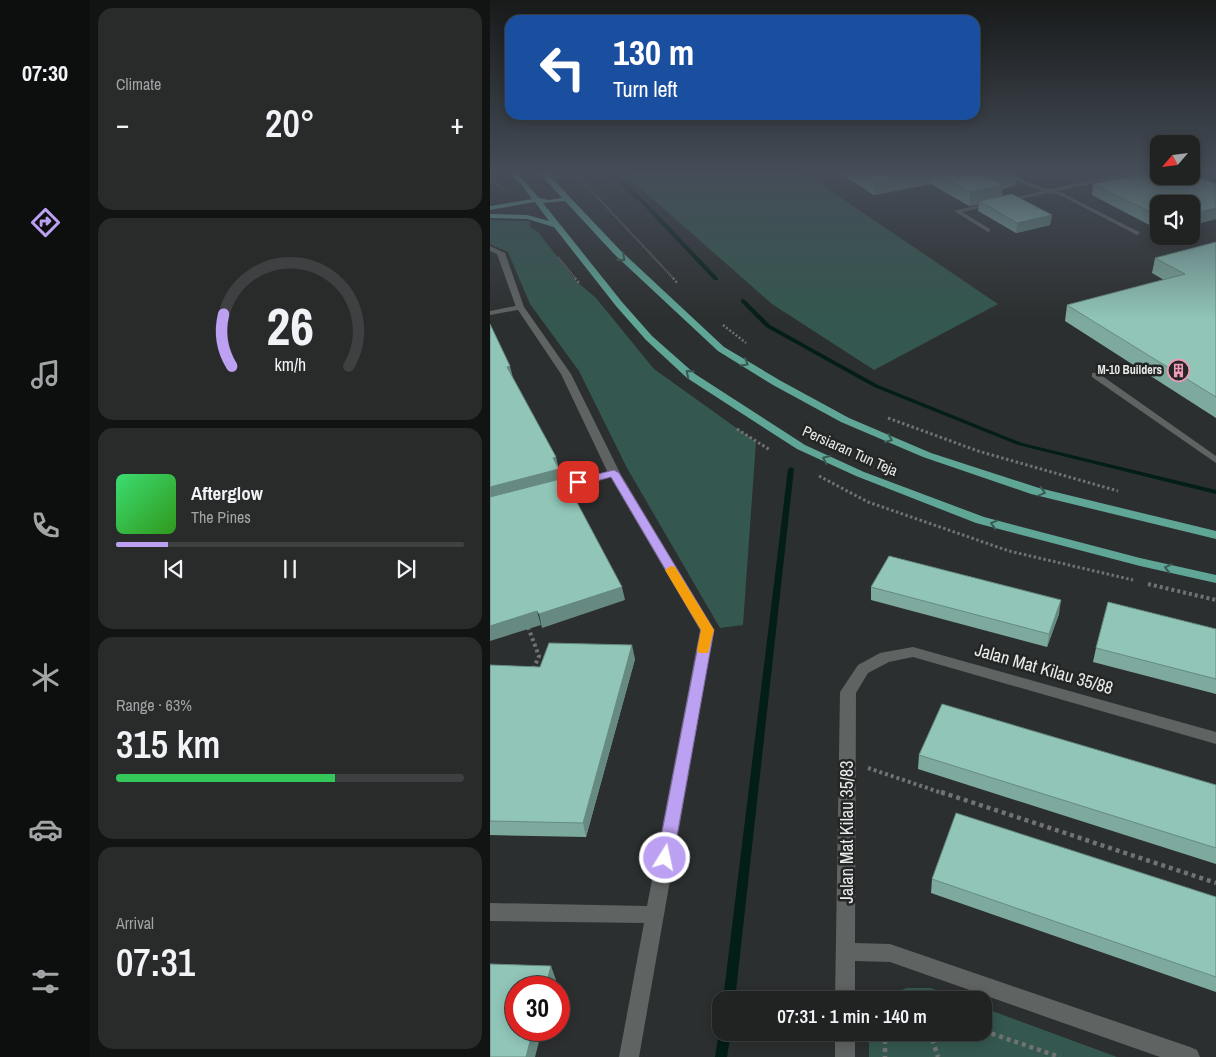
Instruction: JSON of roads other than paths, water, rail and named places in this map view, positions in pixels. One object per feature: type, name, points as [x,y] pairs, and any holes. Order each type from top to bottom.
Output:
[{"type":"main road","points":[[539,220],[556,225]]},
{"type":"main road","name":"Persiaran Tun Teja","points":[[554,220],[619,304],[649,338],[691,376],[800,447],[860,474],[980,520],[1140,562],[1216,579]]},
{"type":"main road","name":"Persiaran Tun Teja","points":[[587,220],[690,322],[721,348],[845,420],[927,455],[1035,491],[1216,535]]},
{"type":"street","points":[[490,248],[501,253],[520,307],[566,374],[614,473],[707,630],[628,1057]]},
{"type":"street","name":"Jalan Mat Kilau 35/88","points":[[863,669],[885,657],[913,652],[1216,738]]},
{"type":"street","name":"Jalan Mat Kilau 35/83","points":[[846,991],[848,692],[863,669]]},
{"type":"street","points":[[490,912],[655,915]]},
{"type":"street","points":[[846,952],[890,953],[1190,1057]]},
{"type":"street","points":[[845,1041],[845,1057]]},
{"type":"lane","points":[[972,220],[988,230]]},
{"type":"lane","points":[[1113,220],[1137,233]]},
{"type":"lane","points":[[490,313],[520,307]]},
{"type":"lane","points":[[1095,375],[1213,457]]},
{"type":"lane","points":[[547,491],[614,473]]},
{"type":"waterway","points":[[660,220],[716,279]]},
{"type":"waterway","points":[[743,301],[768,326],[876,386],[1020,444],[1216,492]]},
{"type":"waterway","points":[[730,991],[791,469]]},
{"type":"waterway","points":[[721,1057],[724,1041]]},
{"type":"place","name":"M-10 Builders","points":[[1178,370]]}]
